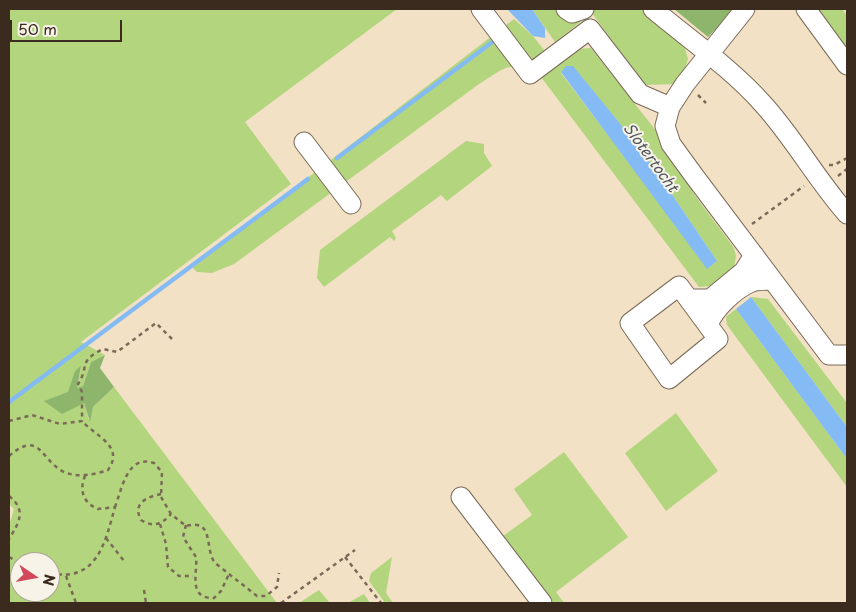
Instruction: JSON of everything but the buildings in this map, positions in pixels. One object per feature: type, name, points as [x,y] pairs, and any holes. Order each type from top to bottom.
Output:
[{"type":"lane","points":[[481,9],[528,81],[590,29],[640,94],[670,107]]},
{"type":"lane","points":[[566,9],[572,13],[584,9]]},
{"type":"lane","points":[[653,9],[734,74],[763,104],[791,137],[818,177],[847,214]]},
{"type":"lane","points":[[745,9],[708,54],[670,107],[665,126],[671,144],[829,355],[847,355]]},
{"type":"lane","points":[[806,9],[847,64]]},
{"type":"lane","points":[[304,142],[350,204]]},
{"type":"lane","points":[[689,300],[710,299],[744,271],[754,255]]},
{"type":"lane","points":[[708,325],[717,308],[746,286],[753,282],[772,280]]},
{"type":"lane","points":[[679,286],[689,300],[718,339],[669,379],[630,323],[679,286]]},
{"type":"lane","points":[[461,497],[542,603]]},
{"type":"path","points":[[738,235],[818,177]]},
{"type":"path","points":[[9,456],[22,447],[36,447],[42,450],[60,470],[85,476],[108,470],[113,455],[107,442],[89,429],[82,421],[82,392],[78,384],[84,375],[84,365],[88,358],[103,349],[117,352],[156,323],[173,340]]},
{"type":"path","points":[[9,421],[32,415],[60,424],[82,421]]},
{"type":"path","points":[[60,575],[66,576],[96,560],[106,538],[114,508],[131,467],[141,461],[154,463],[162,472],[162,494],[171,514],[186,525],[198,524],[203,528],[210,544],[211,557],[257,596],[266,596],[276,587],[279,573]]},
{"type":"path","points":[[85,476],[82,489],[86,501],[98,509],[114,508]]},
{"type":"path","points":[[162,494],[143,500],[138,510],[142,520],[147,523],[160,524],[171,514]]},
{"type":"path","points":[[9,496],[17,502],[20,512],[19,520],[9,539]]},
{"type":"path","points":[[160,524],[166,544],[168,567],[179,576],[194,576]]},
{"type":"path","points":[[186,525],[183,537],[196,556],[194,576],[197,590],[202,596],[214,598],[221,591],[230,574]]},
{"type":"path","points":[[106,538],[124,561]]},
{"type":"path","points":[[281,603],[355,550]]},
{"type":"path","points":[[345,557],[381,603]]},
{"type":"path","points":[[66,576],[76,603]]},
{"type":"path","points":[[144,590],[146,603]]},
{"type":"green space","points":[[9,9],[397,9],[245,122],[291,184],[81,342],[105,355],[91,362],[83,386],[77,389],[81,367],[69,392],[84,403],[89,420],[93,407],[114,387],[277,603],[9,603],[9,526],[14,509],[9,504]]},
{"type":"green space","points":[[532,9],[646,9],[683,42],[688,59],[682,80],[678,84],[644,85],[592,13],[555,42]]},
{"type":"green space","points":[[674,9],[735,9],[708,37]]},
{"type":"green space","points":[[817,9],[842,9],[847,15],[847,52]]},
{"type":"green space","points":[[514,19],[533,36],[555,64],[577,49],[591,48],[657,132],[692,184],[693,193],[734,248],[736,256],[734,268],[712,286],[699,287],[538,73],[512,67],[502,70],[479,84],[234,264],[212,273],[197,272],[192,267]],"holes":[[[572,66],[644,153],[717,261],[708,268],[561,73]]]},
{"type":"green space","points":[[466,141],[484,144],[484,153],[492,166],[447,201],[441,195],[392,231],[396,238],[394,241],[390,237],[324,287],[317,278],[320,250]]},
{"type":"green space","points":[[751,297],[768,299],[847,403],[847,427]]},
{"type":"green space","points":[[736,309],[847,459],[847,487],[727,325],[726,317]]},
{"type":"green space","points":[[105,355],[100,368],[114,387],[93,407],[90,422],[84,403],[62,414],[44,401],[68,392],[75,371],[81,366],[77,388],[83,386],[91,362]]},
{"type":"green space","points":[[676,413],[718,471],[666,511],[625,453]]},
{"type":"green space","points":[[564,452],[628,537],[556,592],[564,603],[550,603],[503,536],[532,515],[514,489]]},
{"type":"green space","points":[[392,557],[386,593],[393,603],[385,603],[369,581],[371,573]]},
{"type":"green space","points":[[319,590],[329,602],[343,603],[299,603]]},
{"type":"green space","points":[[364,594],[370,603],[348,603]]},
{"type":"water","points":[[507,9],[532,9],[545,28],[545,38],[533,36]]},
{"type":"water","points":[[566,66],[573,66],[644,153],[717,261],[707,269],[561,72]]},
{"type":"water","points":[[751,297],[847,427],[847,459],[736,309]]},
{"type":"waterway","points":[[337,158],[491,43]]},
{"type":"waterway","points":[[9,402],[308,179]]},
{"type":"water label","name":"Slotertocht","points":[[650,158]]}]
